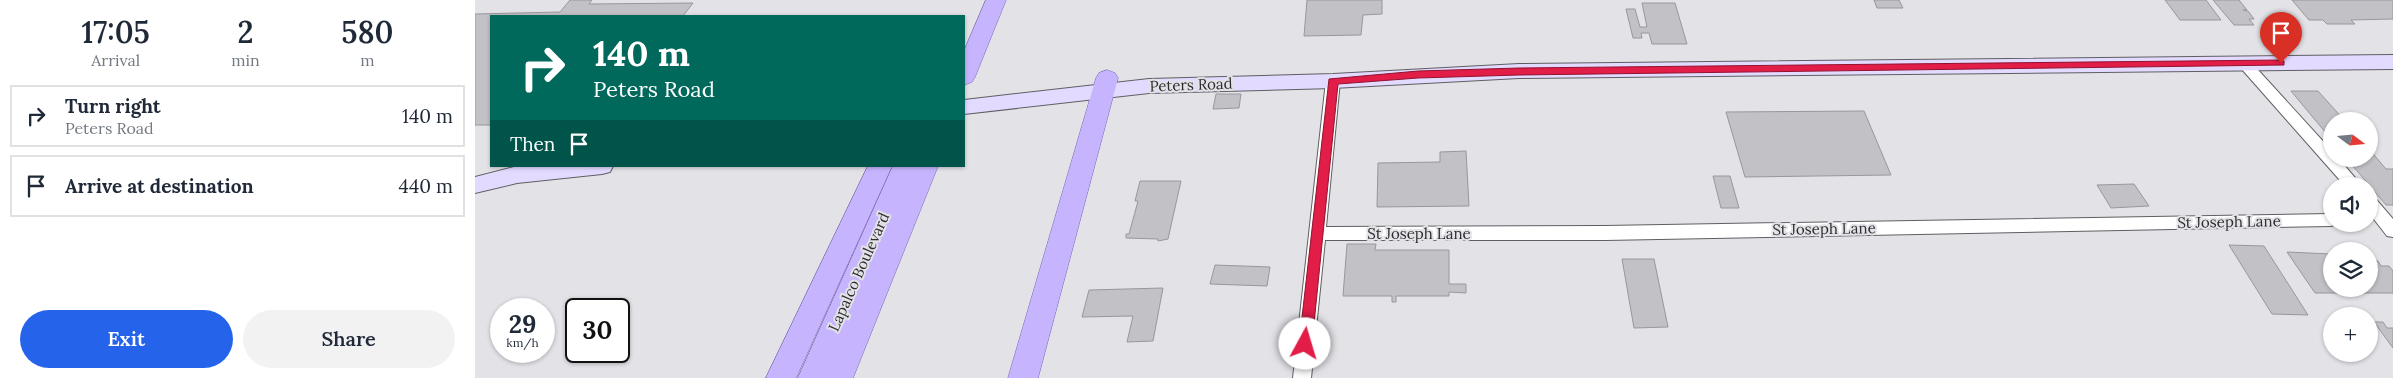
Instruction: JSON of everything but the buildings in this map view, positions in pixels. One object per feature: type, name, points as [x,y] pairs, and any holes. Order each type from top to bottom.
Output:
[{"type":"main road","points":[[965,30],[978,0]]},
{"type":"main road","points":[[965,75],[996,0]]},
{"type":"main road","name":"Peters Road","points":[[965,108],[1105,84],[1149,86],[1333,81],[1519,71],[2393,62]]},
{"type":"main road","name":"Peters Road","points":[[965,92],[1341,71],[1418,75]]},
{"type":"main road","points":[[1023,378],[1105,84]]},
{"type":"main road","points":[[475,184],[552,167]]},
{"type":"main road","points":[[518,175],[593,167]]},
{"type":"main road","points":[[781,378],[880,167]]},
{"type":"main road","name":"Lapalco Boulevard","points":[[813,378],[905,167]]},
{"type":"main road","name":"Lapalco Boulevard","points":[[838,378],[927,167]]},
{"type":"street","points":[[2244,63],[2346,177]]},
{"type":"street","points":[[1302,378],[1333,81]]},
{"type":"street","name":"St Joseph Lane","points":[[1317,234],[1615,233],[2323,220]]},
{"type":"route","points":[[1305,344],[1333,81],[1519,71],[2281,63]]}]
